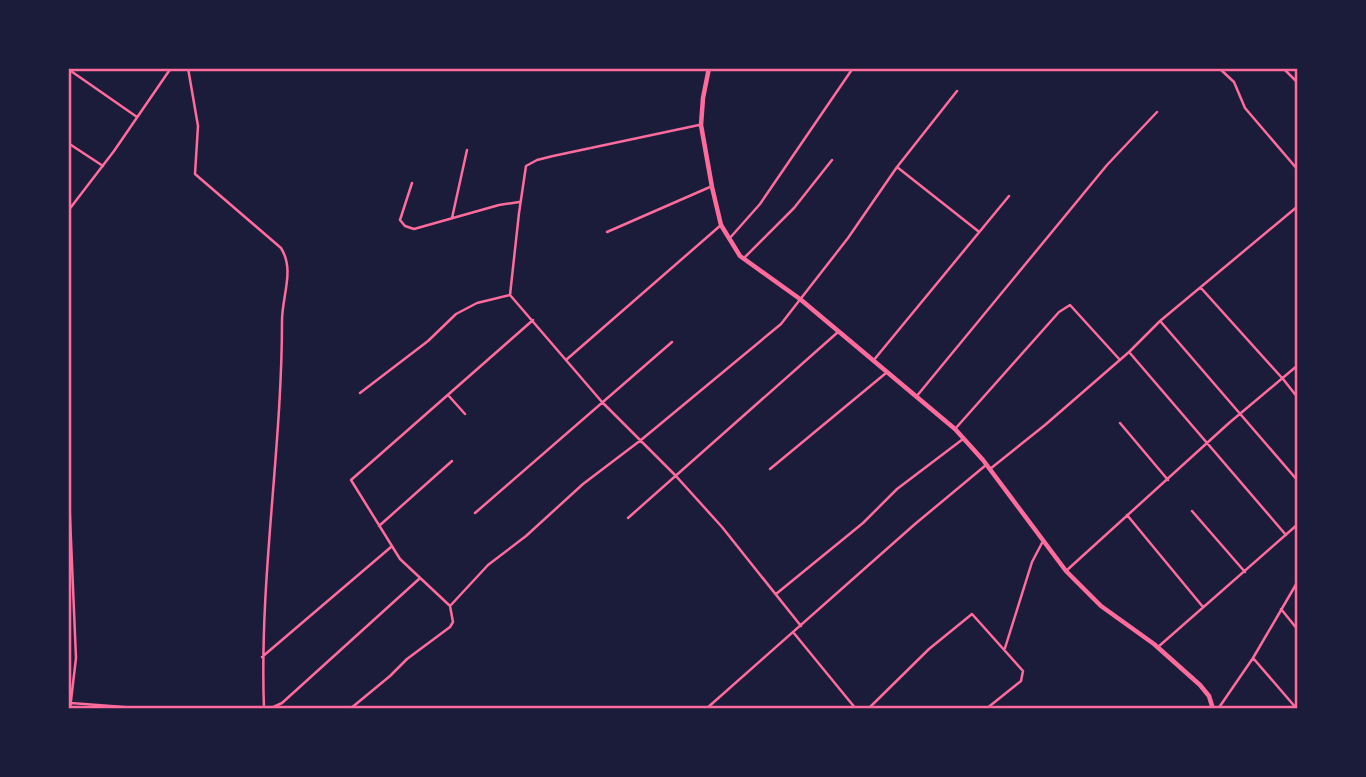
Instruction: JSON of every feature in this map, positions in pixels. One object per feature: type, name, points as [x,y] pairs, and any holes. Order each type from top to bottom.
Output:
[{"type":"main road","points":[[709,68],[702,98],[701,125],[712,187],[721,225],[743,259],[800,299],[955,429],[988,467],[1066,571],[1101,606],[1158,647],[1200,685],[1215,709]]},
{"type":"street","points":[[68,211],[172,68]]},
{"type":"street","points":[[188,68],[198,126],[195,174],[281,248],[287,263],[262,657],[264,709]]},
{"type":"street","points":[[729,239],[772,188],[853,68]]},
{"type":"street","points":[[1219,68],[1234,82],[1245,108],[1298,170]]},
{"type":"street","points":[[1283,68],[1298,83]]},
{"type":"street","points":[[68,69],[137,117]]},
{"type":"street","points":[[450,606],[488,565],[526,536],[583,484],[641,440],[781,324],[957,91]]},
{"type":"street","points":[[916,397],[1107,165],[1157,111]]},
{"type":"street","points":[[701,125],[537,160],[526,166],[510,295],[602,402],[675,475],[802,626]]},
{"type":"street","points":[[68,143],[103,166]]},
{"type":"street","points":[[452,218],[467,150]]},
{"type":"street","points":[[743,259],[794,208],[832,160]]},
{"type":"street","points":[[897,167],[978,231]]},
{"type":"street","points":[[412,183],[401,214],[402,223],[414,229],[520,202]]},
{"type":"street","points":[[607,232],[712,187]]},
{"type":"street","points":[[873,360],[1009,196]]},
{"type":"street","points":[[706,709],[915,524],[1045,425],[1129,352],[1160,321],[1298,206]]},
{"type":"street","points":[[566,360],[721,225]]},
{"type":"street","points":[[1200,288],[1298,398]]},
{"type":"street","points":[[360,393],[428,341],[456,314],[477,303],[510,295]]},
{"type":"street","points":[[955,429],[1059,312],[1070,305],[1120,360]]},
{"type":"street","points":[[350,709],[453,622],[450,606],[419,579],[391,547],[351,480],[533,320]]},
{"type":"street","points":[[1160,321],[1298,481]]},
{"type":"street","points":[[628,518],[839,332]]},
{"type":"street","points":[[475,513],[672,342]]},
{"type":"street","points":[[1129,352],[1286,535]]},
{"type":"street","points":[[1066,571],[1298,365]]},
{"type":"street","points":[[770,469],[886,373]]},
{"type":"street","points":[[448,395],[465,414]]},
{"type":"street","points":[[1120,424],[1168,480]]},
{"type":"street","points":[[776,594],[863,523],[897,489],[963,439]]},
{"type":"street","points":[[379,526],[452,461]]},
{"type":"street","points":[[68,470],[76,658],[69,709]]},
{"type":"street","points":[[1192,511],[1245,572]]},
{"type":"street","points":[[1127,515],[1203,607]]},
{"type":"street","points":[[1158,647],[1298,524]]},
{"type":"street","points":[[1005,649],[1032,562],[1043,541]]},
{"type":"street","points":[[262,657],[391,547]]},
{"type":"street","points":[[269,709],[282,703],[419,579]]},
{"type":"street","points":[[1215,709],[1222,705],[1253,658],[1298,581]]},
{"type":"street","points":[[1281,609],[1298,630]]},
{"type":"street","points":[[868,709],[929,649],[970,614],[975,615],[1005,649],[1024,676],[986,709]]},
{"type":"street","points":[[793,632],[856,709]]},
{"type":"street","points":[[1253,658],[1297,709]]},
{"type":"street","points":[[71,703],[150,709]]},
{"type":"street","points":[[1222,705],[1226,709]]}]
